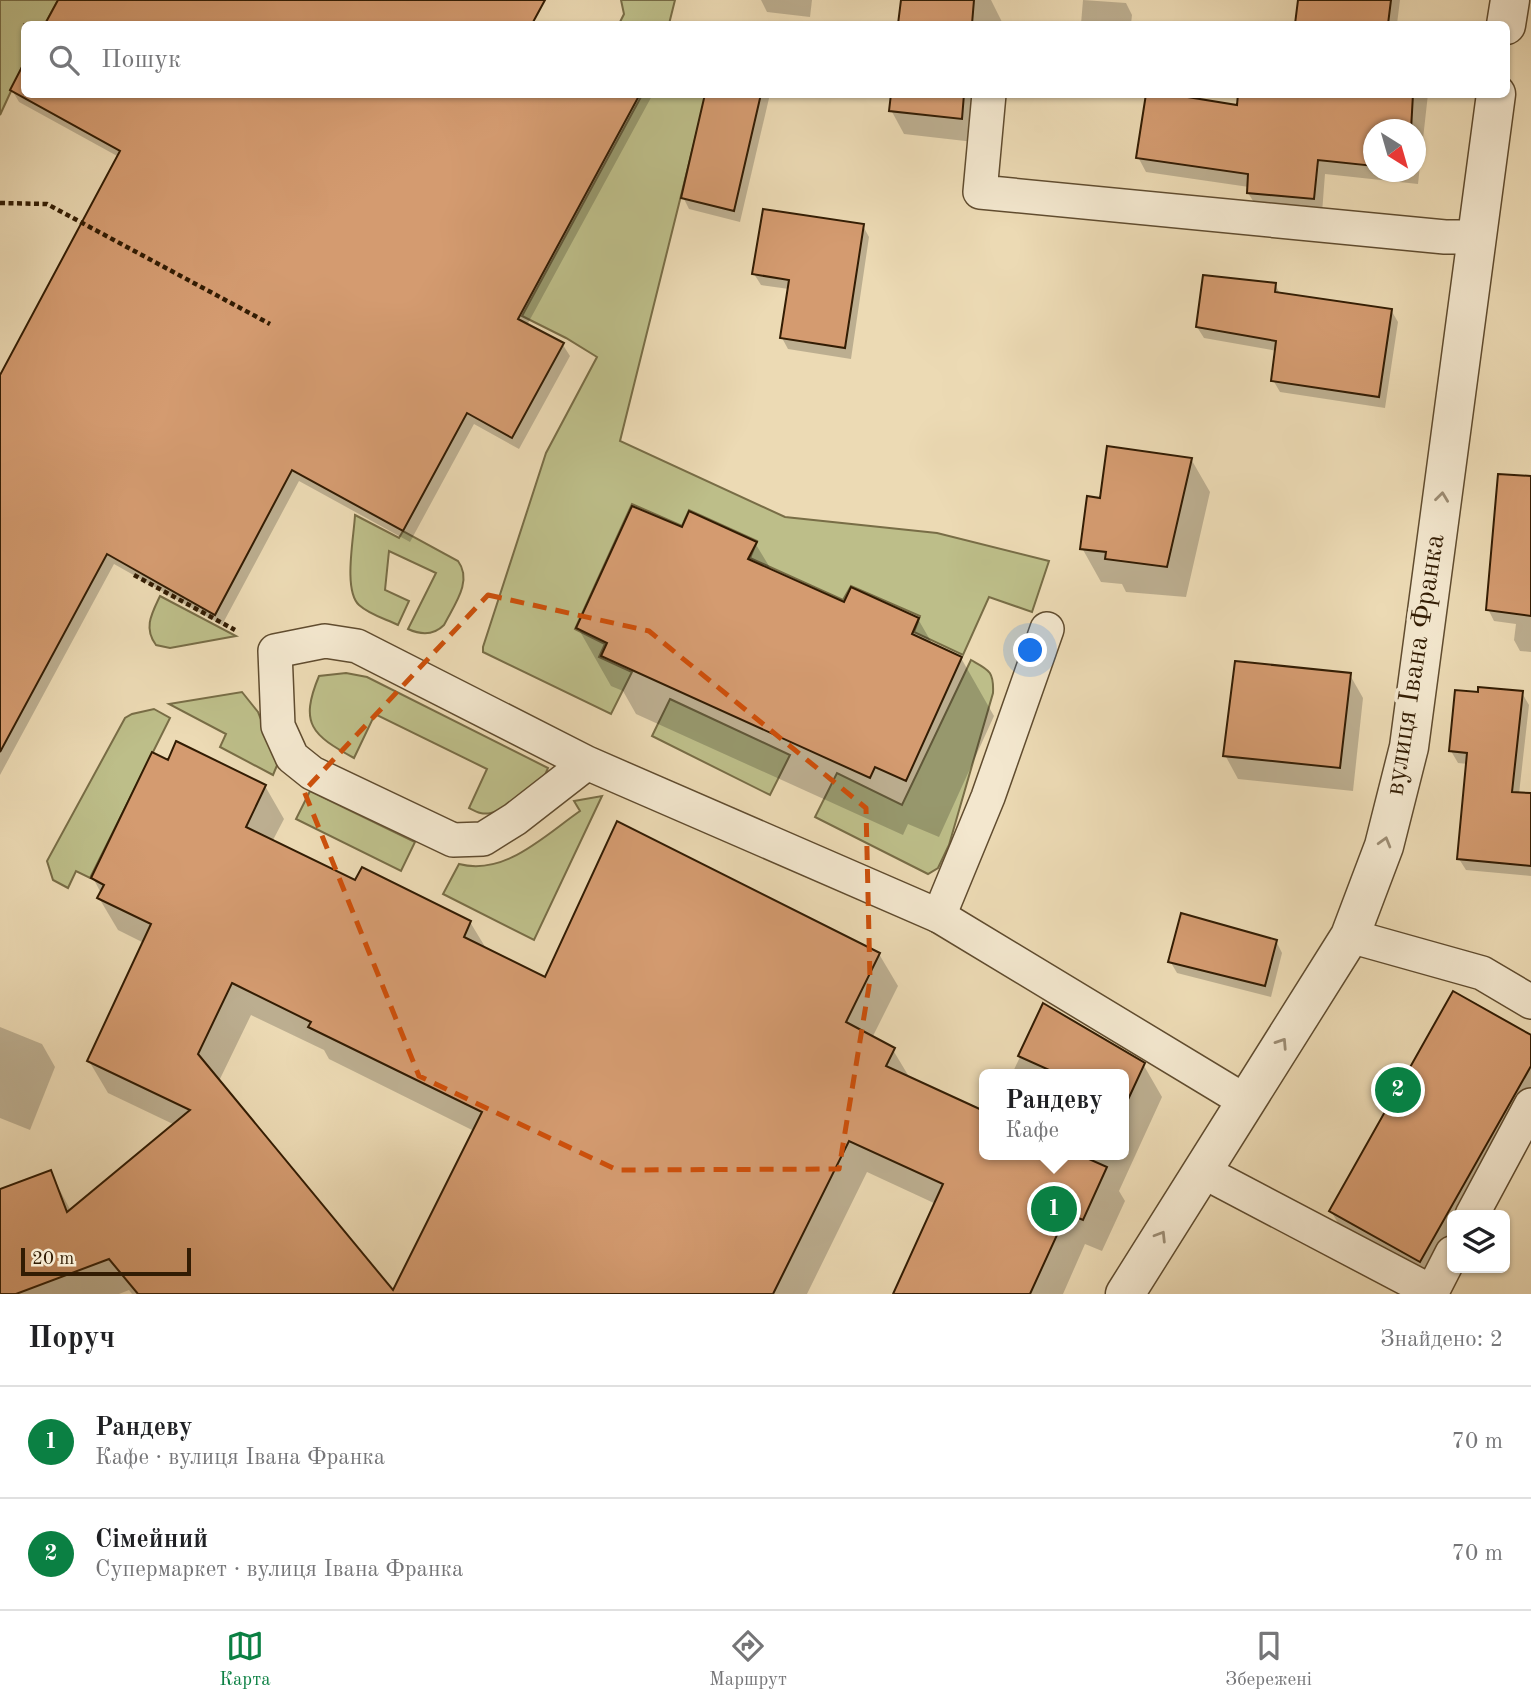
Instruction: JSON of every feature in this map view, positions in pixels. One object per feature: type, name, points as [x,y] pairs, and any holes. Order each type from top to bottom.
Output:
[{"type":"street","points":[[1507,21],[1510,0]]},
{"type":"street","name":"вулиця Івана Франка","points":[[1125,1294],[1350,936],[1384,846],[1409,747],[1495,98]]},
{"type":"lane","points":[[989,98],[980,192],[1445,237],[1476,237]]},
{"type":"lane","points":[[939,916],[988,797],[1046,629]]},
{"type":"lane","points":[[587,763],[515,819],[483,839],[453,839],[312,773],[292,757],[278,726],[275,651],[325,641],[357,646],[587,763],[939,916],[1245,1101]]},
{"type":"lane","points":[[1350,936],[1482,973],[1531,1002]]},
{"type":"lane","points":[[1475,1210],[1531,1105]]},
{"type":"lane","points":[[1202,1171],[1422,1290],[1447,1259]]},
{"type":"path","points":[[0,203],[47,204],[270,324]]},
{"type":"path","points":[[134,575],[275,651]]},
{"type":"highlighted area","points":[[488,595],[649,631],[866,808],[870,980],[839,1169],[617,1170],[419,1076],[304,791]]},
{"type":"green space","points":[[0,0],[58,0],[47,21],[21,21],[21,70],[0,115]]},
{"type":"green space","points":[[621,0],[675,0],[670,21],[620,21],[624,14]]},
{"type":"green space","points":[[640,98],[705,98],[620,441],[785,517],[937,533],[1049,561],[1032,612],[989,597],[963,655],[914,632],[920,616],[851,586],[843,600],[750,558],[757,541],[689,510],[682,526],[632,504],[575,629],[605,644],[599,657],[632,672],[611,714],[483,652],[546,453],[597,357],[522,316]]},
{"type":"green space","points":[[355,515],[399,538],[403,531],[458,561],[464,577],[463,585],[453,609],[440,629],[427,633],[408,629],[436,573],[389,551],[385,590],[409,601],[398,625],[359,605],[354,598],[350,576]]},
{"type":"green space","points":[[160,596],[236,636],[170,648],[156,645],[149,627]]},
{"type":"green space","points":[[971,660],[989,672],[993,680],[993,693],[949,845],[938,868],[928,874],[815,817],[837,773],[902,805]]},
{"type":"green space","points":[[346,673],[367,677],[548,768],[545,775],[497,811],[485,814],[477,812],[469,808],[487,769],[375,714],[354,758],[319,735],[310,717],[313,692],[319,676]]},
{"type":"green space","points":[[242,692],[258,712],[278,763],[273,775],[220,747],[226,734],[169,704]]},
{"type":"green space","points":[[670,699],[790,755],[770,795],[652,736]]},
{"type":"green space","points":[[154,709],[170,718],[90,878],[76,871],[68,888],[53,880],[47,861],[125,718]]},
{"type":"green space","points":[[310,791],[415,842],[401,871],[296,819]]},
{"type":"green space","points":[[602,796],[534,940],[443,894],[459,864],[476,866],[508,859],[538,842],[580,811],[574,801]]},
{"type":"building","points":[[58,0],[545,0],[534,21],[47,21]]},
{"type":"building","points":[[901,0],[974,0],[972,21],[898,21]]},
{"type":"building","points":[[1298,0],[1391,0],[1388,21],[1295,21]]},
{"type":"building","points":[[21,69],[21,96],[10,90]]},
{"type":"building","points":[[24,98],[638,98],[518,319],[564,343],[512,438],[467,413],[403,531],[292,470],[215,615],[107,554],[0,752],[0,375],[120,151]]},
{"type":"building","points":[[704,98],[760,98],[734,211],[681,198]]},
{"type":"building","points":[[891,98],[964,98],[962,119],[889,111]]},
{"type":"building","points":[[1145,98],[1194,98],[1237,105],[1238,98],[1413,98],[1412,119],[1363,119],[1363,165],[1318,160],[1314,199],[1247,193],[1248,174],[1136,158]]},
{"type":"building","points":[[763,209],[864,224],[845,348],[780,338],[789,280],[752,274]]},
{"type":"building","points":[[1203,275],[1276,283],[1275,292],[1392,309],[1379,397],[1271,381],[1276,341],[1196,327]]},
{"type":"building","points":[[1107,446],[1192,458],[1167,567],[1105,559],[1106,552],[1080,549],[1087,496],[1100,498]]},
{"type":"building","points":[[1498,474],[1531,476],[1531,616],[1486,610]]},
{"type":"building","points":[[632,506],[682,527],[689,511],[757,542],[748,559],[844,602],[851,587],[919,618],[912,634],[962,657],[906,781],[875,767],[870,778],[601,656],[607,643],[576,628]]},
{"type":"building","points":[[1235,661],[1351,673],[1340,768],[1223,756]]},
{"type":"building","points":[[1478,687],[1523,691],[1512,792],[1531,793],[1531,866],[1457,859],[1467,753],[1449,751],[1455,690],[1478,692]]},
{"type":"building","points":[[176,741],[266,785],[246,827],[355,880],[362,867],[471,921],[464,937],[545,977],[617,821],[880,953],[846,1022],[895,1048],[886,1066],[979,1109],[979,1160],[1091,1160],[1107,1167],[1083,1220],[1067,1213],[1030,1294],[893,1294],[943,1184],[849,1141],[773,1294],[138,1294],[109,1259],[16,1294],[0,1294],[0,1189],[51,1170],[67,1212],[190,1110],[87,1061],[151,924],[97,898],[104,885],[91,878],[152,752],[168,760]],"holes":[[[232,983],[311,1022],[308,1027],[482,1112],[393,1290],[198,1054]]]},
{"type":"building","points":[[1181,913],[1277,940],[1265,986],[1168,962]]},
{"type":"building","points":[[1453,991],[1531,1035],[1531,1066],[1449,1210],[1447,1210],[1420,1262],[1329,1211]]},
{"type":"building","points":[[1043,1003],[1145,1063],[1129,1097],[1129,1069],[1047,1069],[1018,1056]]},
{"type":"place","name":"Сімейний","points":[[1398,1090]]},
{"type":"place","name":"Рандеву","points":[[1054,1209]]}]
